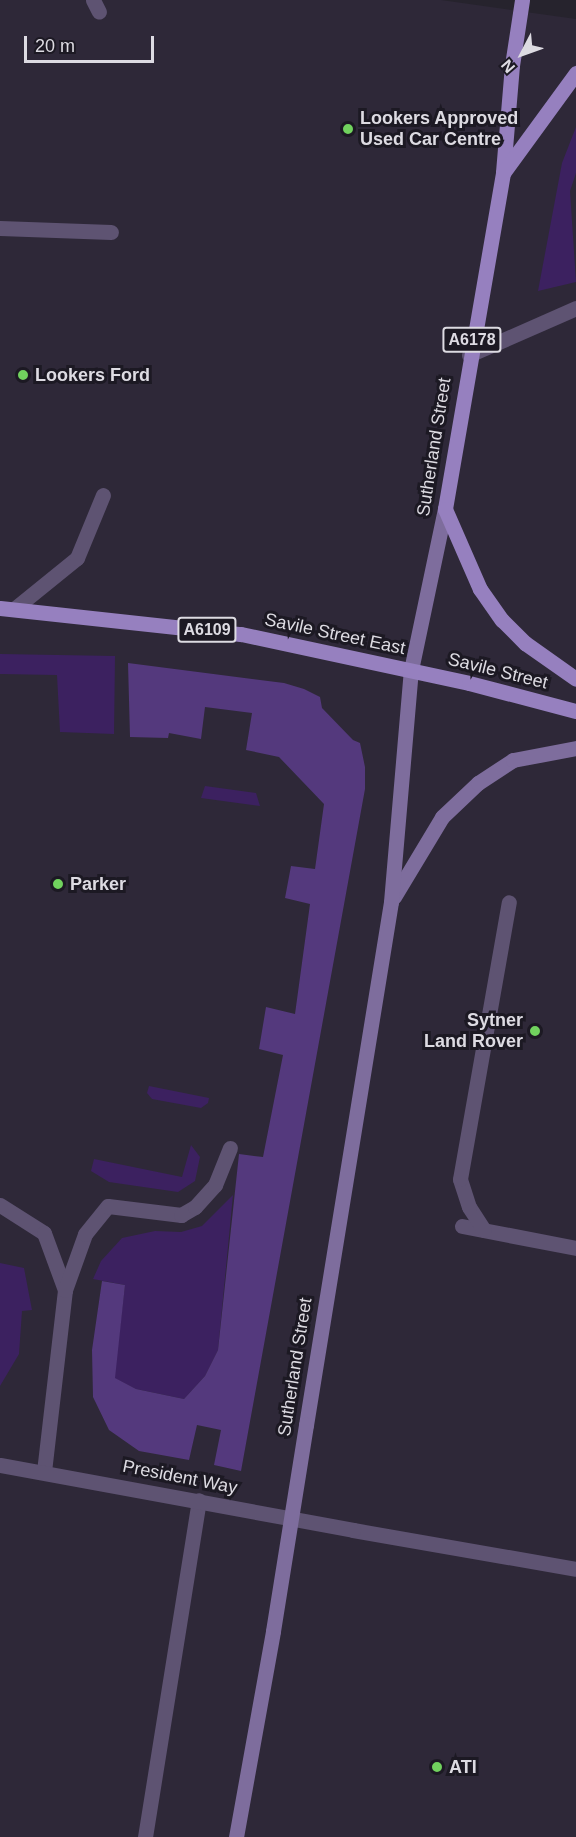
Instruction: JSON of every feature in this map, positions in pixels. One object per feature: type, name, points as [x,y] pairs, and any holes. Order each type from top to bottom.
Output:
[{"type":"main road","name":"Sutherland Street","points":[[236,1837],[273,1631],[391,902],[411,670],[445,509],[469,355],[503,173],[512,64],[522,0]]},
{"type":"main road","points":[[503,173],[576,73]]},
{"type":"main road","name":"Savile Street","points":[[445,509],[480,589],[502,621],[525,643],[576,678]]},
{"type":"main road","name":"Savile Street East","points":[[7,609],[241,634],[411,670]]},
{"type":"main road","name":"Savile Street","points":[[411,670],[576,711]]},
{"type":"main road","name":"Sutherland Street","points":[[391,902],[442,817],[478,783],[513,760],[576,748]]},
{"type":"street","points":[[0,228],[111,232]]},
{"type":"street","points":[[469,355],[576,308]]},
{"type":"street","points":[[7,609],[77,558],[104,495]]},
{"type":"street","points":[[484,1230],[469,1208],[460,1179],[509,902]]},
{"type":"street","points":[[44,1471],[65,1290],[85,1234],[108,1206],[181,1215],[195,1207],[216,1185],[230,1148]]},
{"type":"street","points":[[0,1205],[44,1233],[65,1290]]},
{"type":"street","points":[[462,1226],[576,1248]]},
{"type":"street","name":"President Way","points":[[0,1464],[576,1569]]},
{"type":"street","points":[[144,1837],[199,1500]]},
{"type":"shaded area","points":[[0,0],[441,0],[576,19],[576,1837],[0,1837]]},
{"type":"shaded area","points":[[576,127],[576,173],[570,191],[576,282],[538,291],[562,163]]},
{"type":"shaded area","points":[[0,654],[115,656],[114,734],[60,732],[57,675],[0,674]]},
{"type":"shaded area","points":[[128,663],[284,683],[304,689],[320,697],[322,708],[353,740],[360,743],[365,767],[365,789],[241,1471],[214,1465],[221,1430],[197,1425],[189,1460],[139,1451],[109,1430],[93,1397],[92,1350],[102,1281],[125,1285],[115,1378],[136,1389],[184,1399],[205,1376],[218,1350],[239,1154],[263,1157],[283,1055],[259,1049],[266,1007],[295,1014],[310,904],[285,898],[291,866],[315,869],[324,804],[279,757],[246,750],[252,713],[205,707],[201,739],[169,733],[168,738],[130,737]]},
{"type":"shaded area","points":[[205,786],[256,793],[260,806],[201,798]]},
{"type":"shaded area","points":[[149,1086],[209,1098],[208,1103],[201,1108],[152,1099],[147,1093]]},
{"type":"shaded area","points":[[191,1145],[200,1157],[195,1181],[178,1192],[109,1182],[91,1171],[94,1159],[182,1177]]},
{"type":"shaded area","points":[[233,1195],[218,1350],[205,1376],[184,1399],[136,1389],[114,1378],[125,1285],[93,1279],[101,1261],[122,1238],[155,1231],[181,1232],[202,1226]]},
{"type":"shaded area","points":[[0,1263],[24,1268],[32,1310],[22,1311],[19,1354],[0,1386]]},
{"type":"place","name":"Lookers Approved Used Car Centre","points":[[348,129]]},
{"type":"place","name":"Lookers Ford","points":[[23,375]]},
{"type":"place","name":"Parker","points":[[58,884]]},
{"type":"place","name":"Sytner Land Rover","points":[[535,1031]]},
{"type":"place","name":"ATI","points":[[437,1767]]}]
